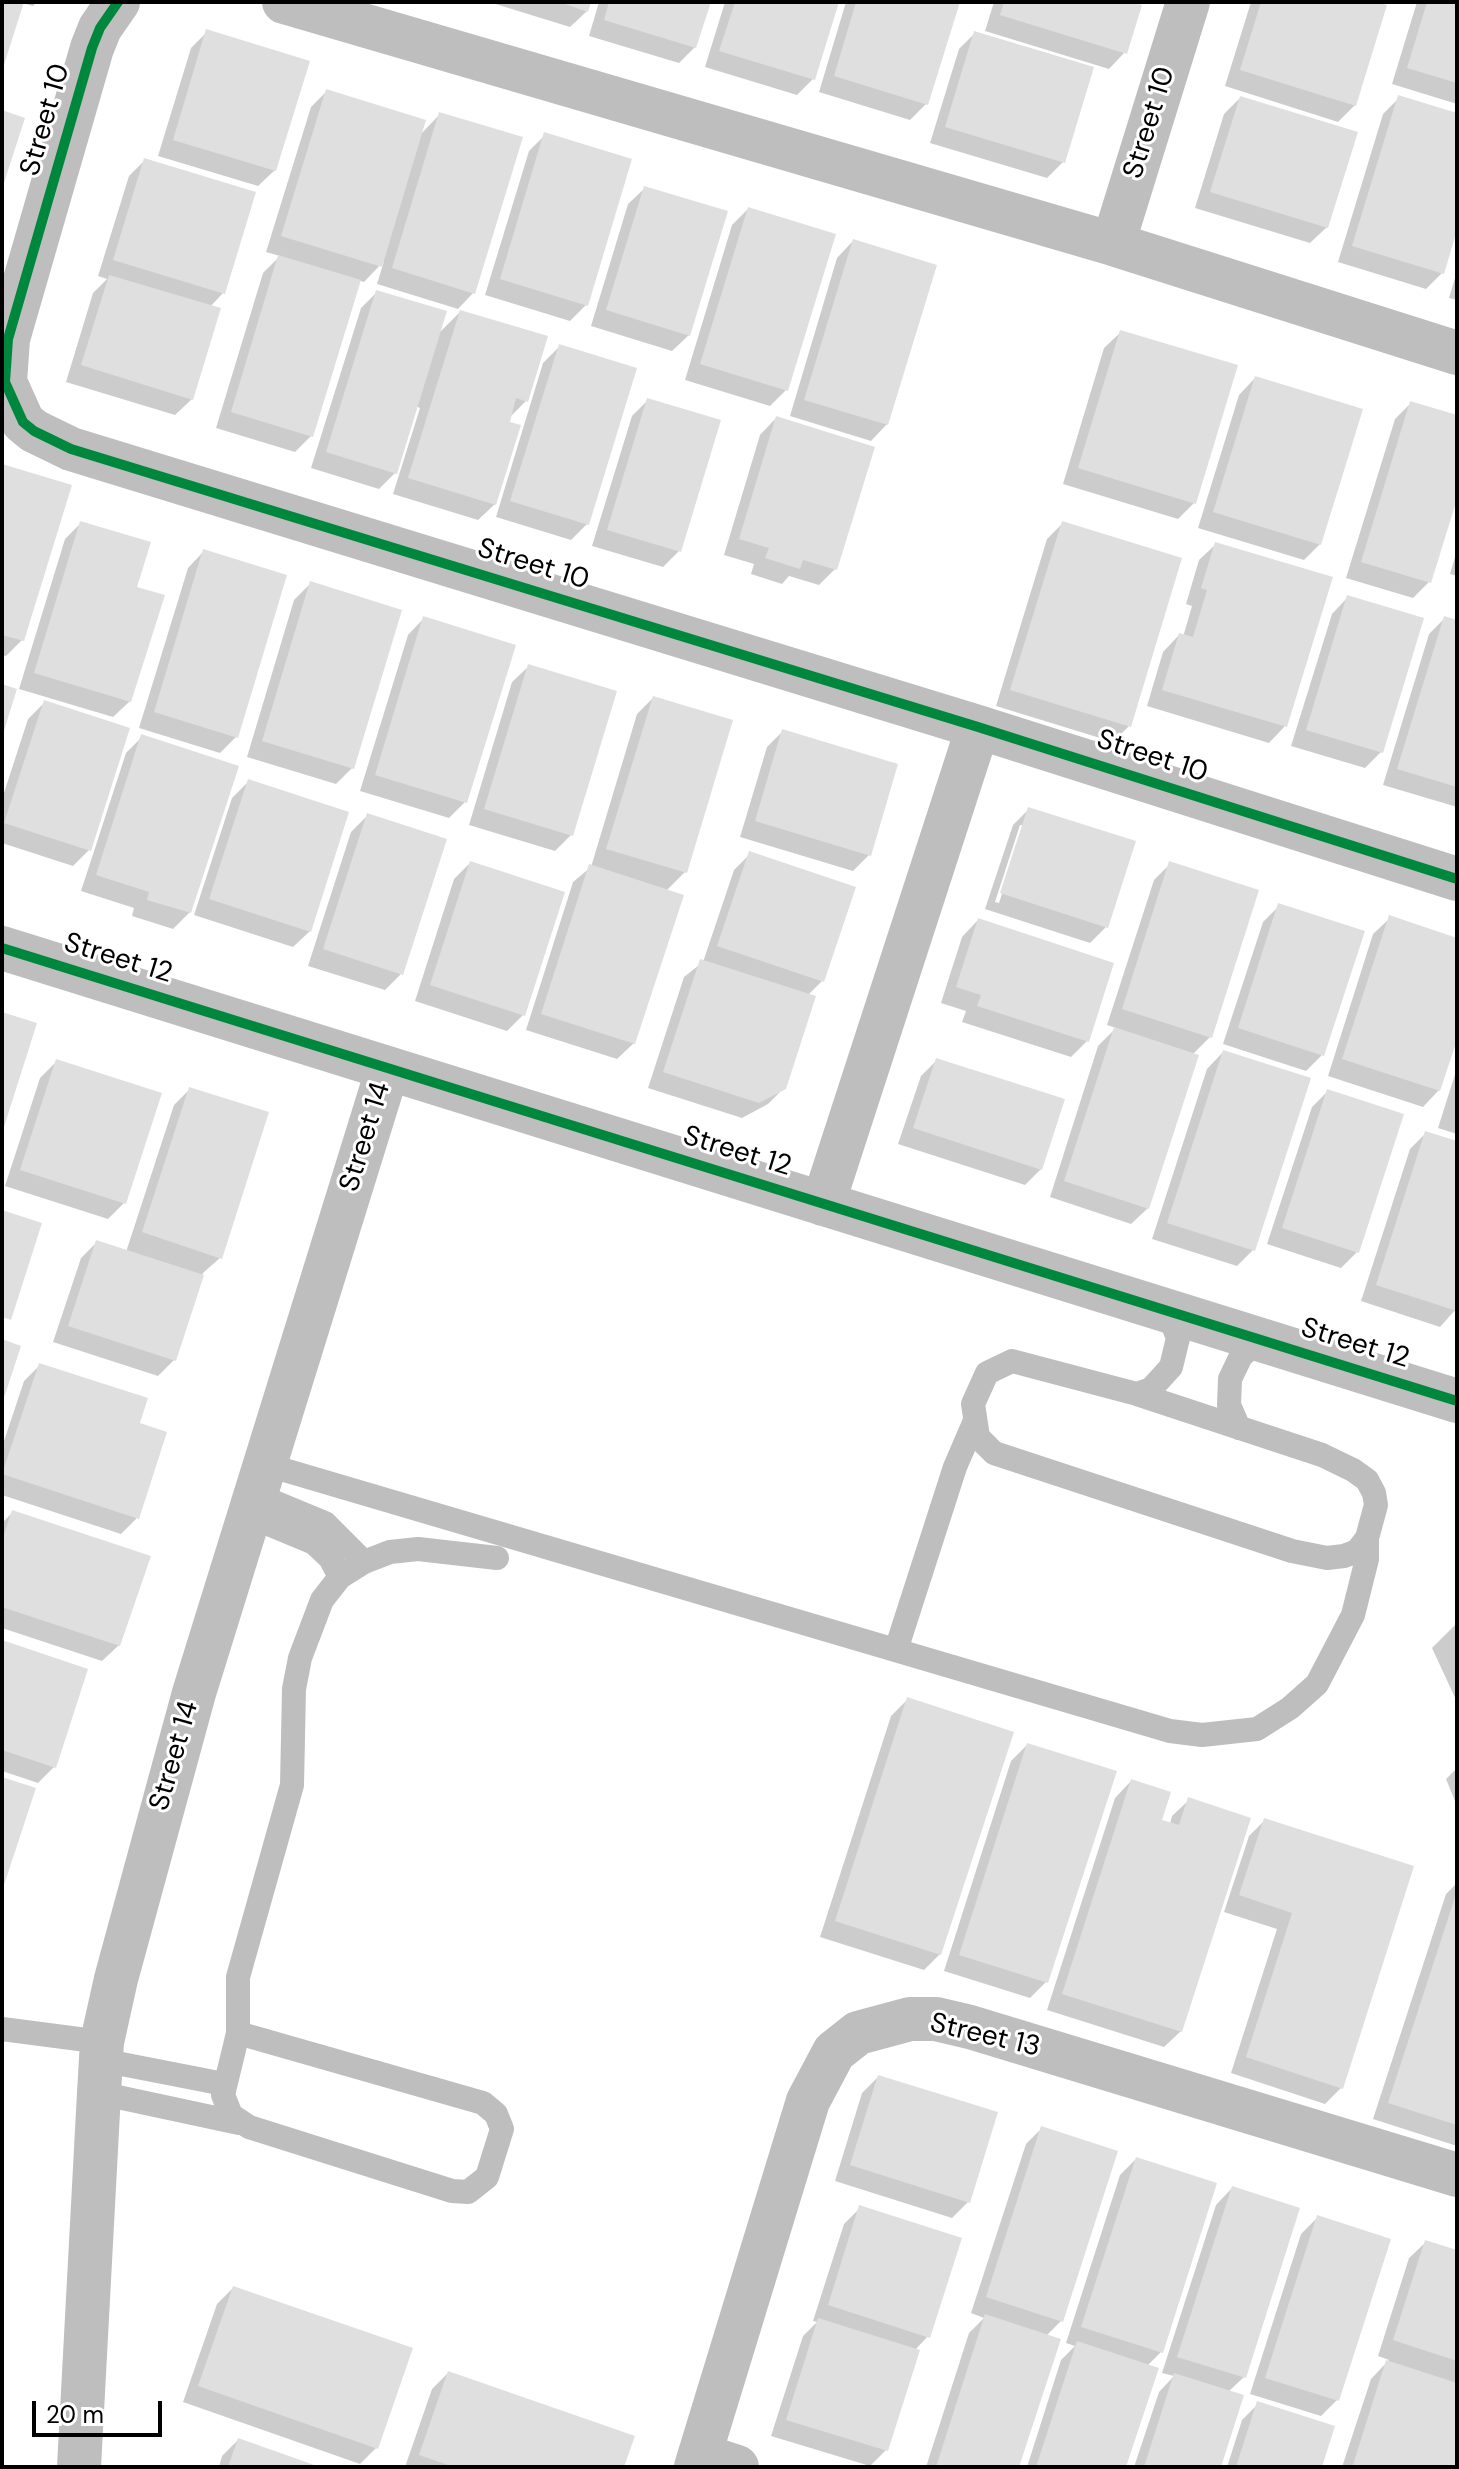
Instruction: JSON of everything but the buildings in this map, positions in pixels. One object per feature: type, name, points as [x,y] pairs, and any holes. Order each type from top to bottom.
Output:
[{"type":"street","name":"Street 10","points":[[118,2],[100,28],[92,48],[8,339],[5,382],[23,422],[46,439],[978,727],[1457,879]]},
{"type":"street","points":[[284,2],[1113,244],[1457,353]]},
{"type":"street","name":"Street 10","points":[[1113,244],[1188,2]]},
{"type":"street","points":[[823,1204],[978,727]]},
{"type":"street","name":"Street 12","points":[[2,948],[1457,1401]]},
{"type":"street","name":"Street 14","points":[[79,2467],[101,2065],[159,1812],[388,1068]]},
{"type":"street","name":"Street 13","points":[[711,2463],[808,2101],[834,2052],[858,2033],[910,2019],[936,2019],[970,2027],[1457,2175]]},
{"type":"lane","points":[[1137,1394],[1151,1389],[1171,1367],[1178,1338],[1167,1310]]},
{"type":"lane","points":[[1239,1428],[1229,1405],[1230,1379],[1241,1356],[1260,1340]]},
{"type":"lane","points":[[256,1492],[896,1650],[1170,1731],[1202,1735],[1257,1729],[1290,1708],[1317,1684],[1334,1656],[1363,1584],[1367,1538],[1376,1505],[1367,1480],[1322,1455],[1137,1394],[1012,1361],[994,1367],[981,1382],[973,1404],[974,1423],[986,1446],[1001,1457],[1292,1551],[1327,1558],[1344,1556],[1357,1551],[1367,1538]]},
{"type":"lane","points":[[896,1650],[955,1467],[974,1423]]},
{"type":"lane","points":[[256,1492],[325,1523],[364,1562]]},
{"type":"lane","points":[[256,1492],[330,1558],[340,1577]]},
{"type":"lane","points":[[239,2123],[225,2106],[224,2084],[238,2033],[238,1977],[292,1785],[294,1689],[300,1658],[322,1600],[340,1577],[364,1562],[390,1552],[418,1549],[497,1558]]},
{"type":"lane","points":[[2,2029],[101,2065],[239,2123],[460,2193],[483,2184],[502,2129],[496,2114],[483,2103],[238,2033]]},
{"type":"lane","points":[[101,2065],[224,2084]]},
{"type":"cycle path","points":[[118,2],[100,28],[92,48],[8,339],[5,382],[23,422],[34,431],[71,449],[978,727],[1457,879]]},
{"type":"cycle path","points":[[2,948],[1457,1401]]}]
